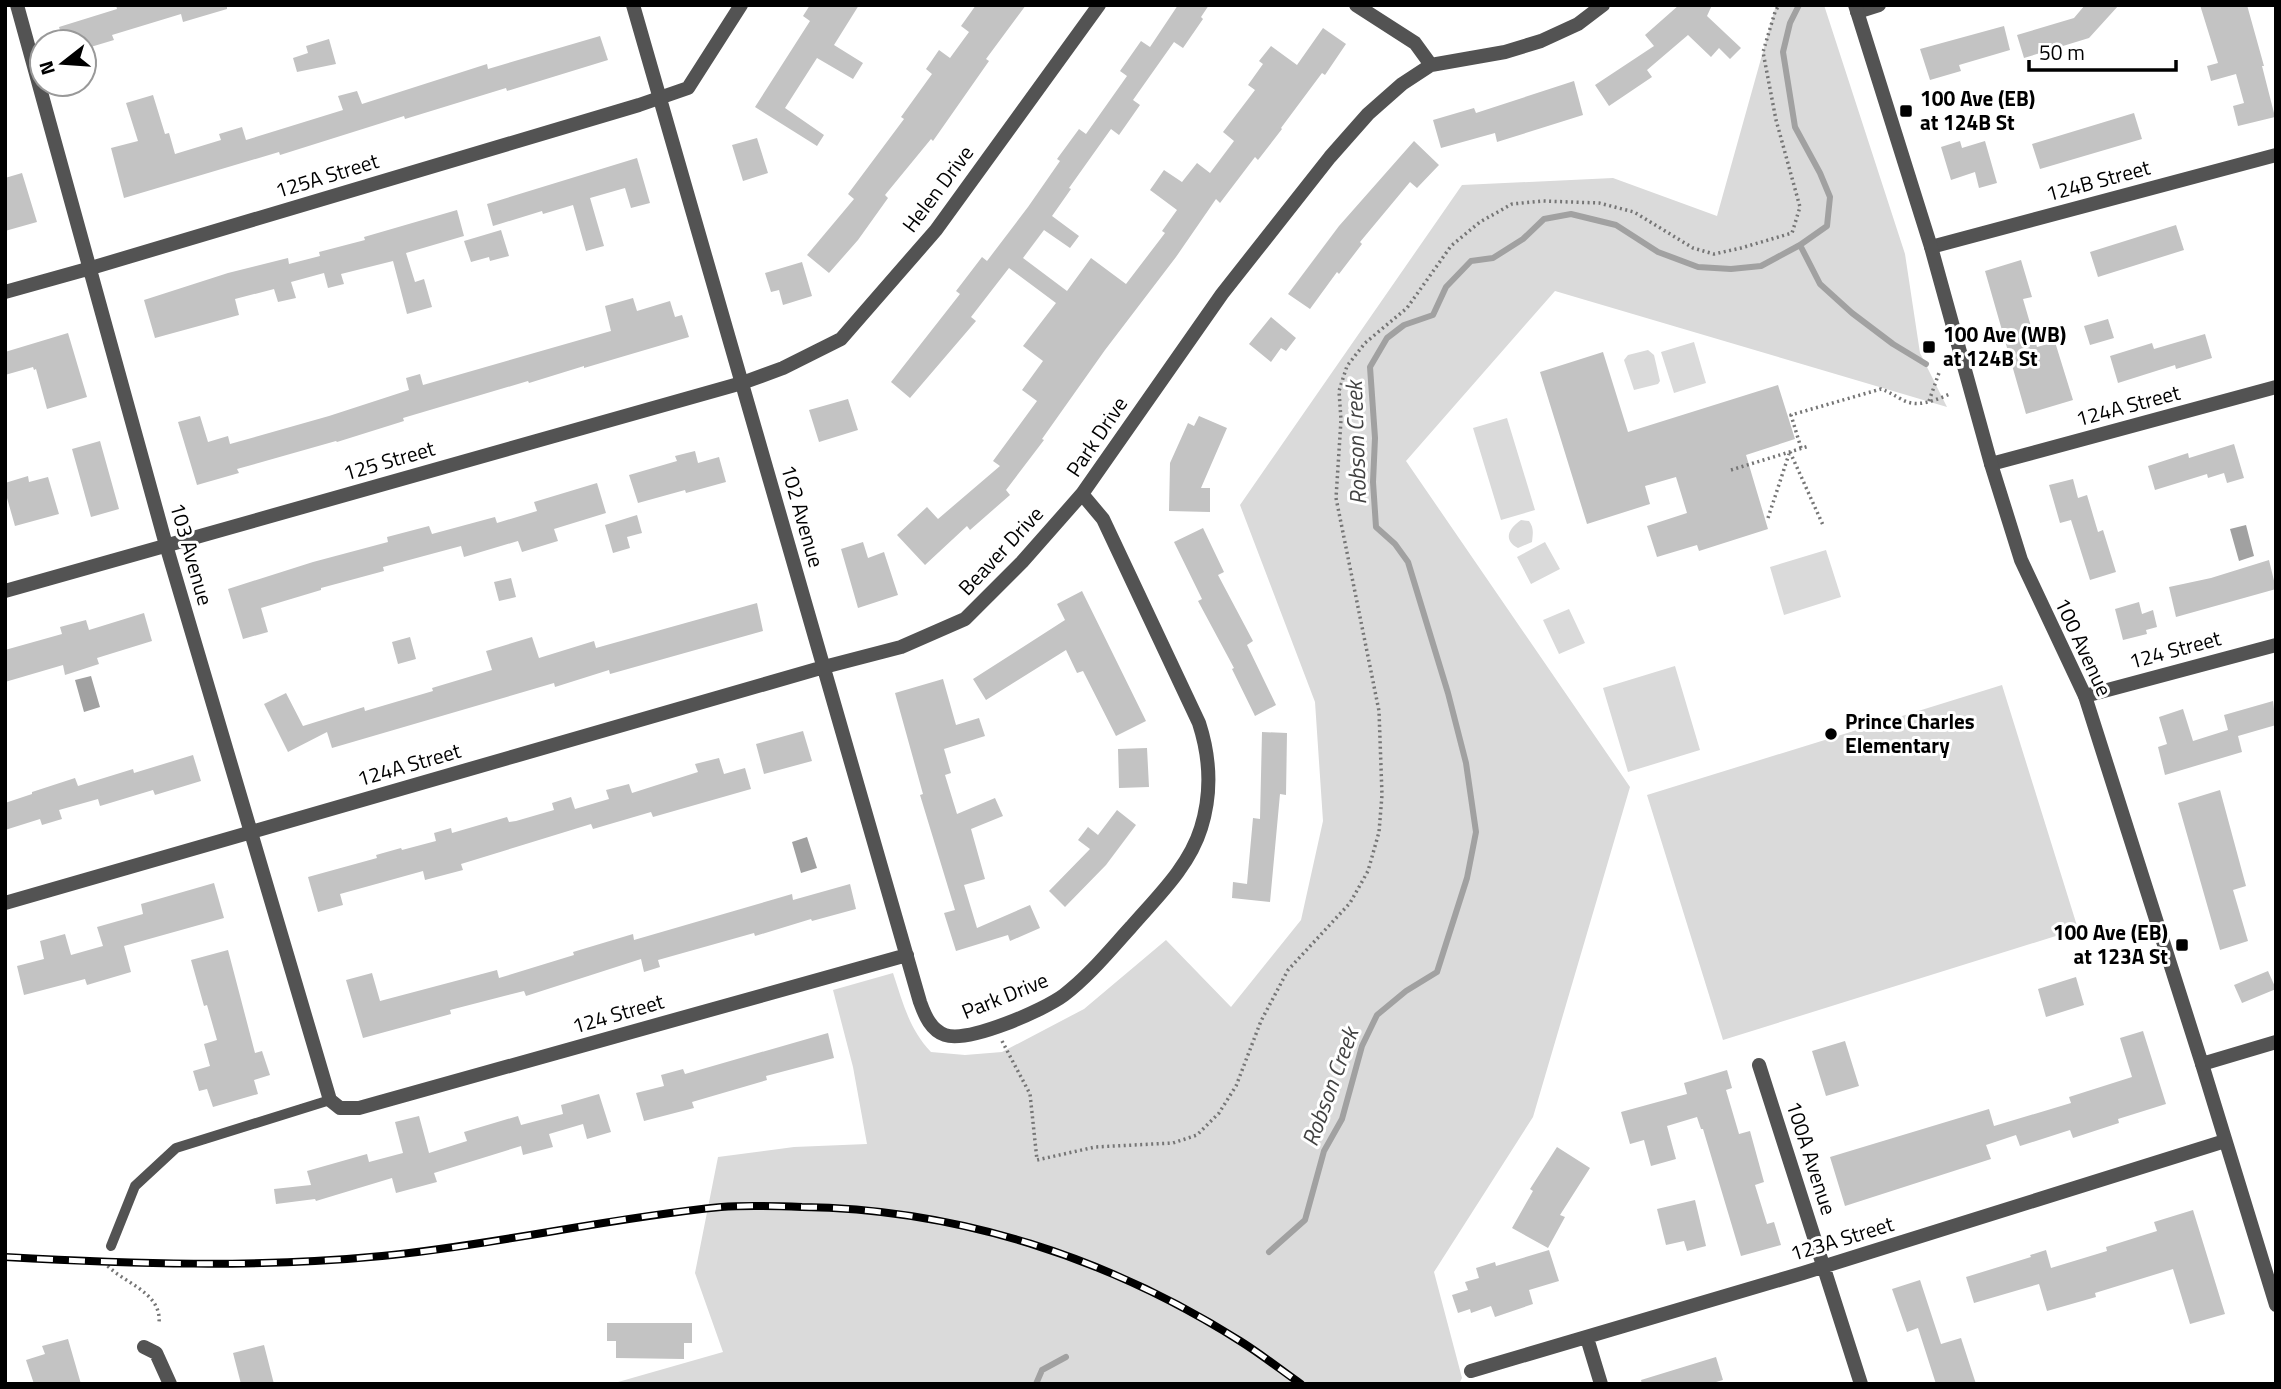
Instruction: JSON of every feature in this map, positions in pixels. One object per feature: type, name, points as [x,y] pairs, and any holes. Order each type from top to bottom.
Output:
[{"type":"street","name":"103 Avenue","points":[[17,5],[166,545],[250,832],[335,1104]]},
{"type":"street","name":"102 Avenue","points":[[633,5],[924,1012],[928,1021],[941,1033]]},
{"type":"street","name":"125A Street","points":[[5,292],[688,88],[741,5]]},
{"type":"street","name":"Helen Drive","points":[[783,368],[842,339],[936,230],[1099,5]]},
{"type":"street","points":[[1356,5],[1415,43],[1432,65]]},
{"type":"street","name":"Park Drive","points":[[941,1033],[967,1036],[1043,1007],[1063,996],[1101,960],[1177,875],[1201,829],[1209,773],[1199,723],[1103,519],[1082,494],[1222,294],[1330,157],[1385,98],[1432,65],[1520,48],[1578,24],[1603,5]]},
{"type":"street","points":[[1856,8],[1879,5]]},
{"type":"street","name":"100 Avenue","points":[[1856,8],[1931,247],[1991,464],[2028,579],[2085,696],[2276,1305]]},
{"type":"street","name":"124B Street","points":[[1931,247],[2276,155]]},
{"type":"street","name":"125 Street","points":[[5,591],[742,383],[783,368]]},
{"type":"street","name":"124A Street","points":[[1991,464],[2276,387]]},
{"type":"street","name":"Beaver Drive","points":[[824,667],[901,648],[965,619],[1022,562],[1082,494]]},
{"type":"street","name":"124 Street","points":[[2085,696],[2276,645]]},
{"type":"street","name":"124A Street","points":[[5,903],[824,667]]},
{"type":"street","name":"124 Street","points":[[335,1104],[359,1108],[907,955]]},
{"type":"street","points":[[2202,1064],[2276,1042]]},
{"type":"street","name":"100A Avenue","points":[[1759,1065],[1861,1384]]},
{"type":"street","name":"123A Street","points":[[1471,1371],[1824,1267],[2225,1141]]},
{"type":"street","points":[[1587,1338],[1601,1384]]},
{"type":"street","points":[[144,1348],[156,1353],[170,1384]]},
{"type":"lane","points":[[111,1246],[135,1186],[176,1148],[335,1104]]},
{"type":"path","points":[[1000,1036],[1030,1094],[1037,1160],[1094,1147],[1173,1143],[1197,1135],[1219,1114],[1236,1086],[1261,1021],[1288,971],[1350,903],[1368,871],[1379,831],[1382,794],[1378,711],[1336,498],[1341,420],[1339,391],[1347,366],[1365,343],[1407,308],[1451,246],[1480,222],[1512,204],[1543,201],[1598,203],[1634,212],[1693,248],[1714,254],[1792,233],[1800,208],[1776,120],[1763,52],[1779,5]]},
{"type":"path","points":[[1929,402],[1940,370]]},
{"type":"path","points":[[1801,448],[1791,415],[1881,389],[1894,393],[1903,401],[1922,405],[1951,394]]},
{"type":"path","points":[[1731,470],[1809,446]]},
{"type":"path","points":[[1768,518],[1790,452]]},
{"type":"path","points":[[1790,452],[1823,525]]},
{"type":"path","points":[[104,1262],[129,1283],[150,1295],[160,1315],[159,1323]]},
{"type":"shaded area","points":[[1776,5],[1824,5],[1905,254],[1920,353],[1947,407],[1555,291],[1406,461],[1630,787],[1533,1117],[1434,1272],[1462,1378],[1459,1384],[611,1384],[723,1352],[695,1273],[718,1157],[794,1147],[867,1144],[853,1067],[833,990],[893,973],[912,1025],[931,1052],[965,1055],[1002,1052],[1084,1009],[1166,940],[1231,1007],[1301,920],[1323,821],[1315,702],[1240,505],[1462,185],[1613,178],[1717,216]]},
{"type":"shaded area","points":[[1694,342],[1706,383],[1674,393],[1661,352]]},
{"type":"shaded area","points":[[1648,350],[1654,355],[1660,381],[1658,384],[1634,390],[1624,360],[1628,355]]},
{"type":"shaded area","points":[[1507,418],[1535,510],[1501,520],[1473,428]]},
{"type":"shaded area","points":[[1521,520],[1531,524],[1532,542],[1518,548],[1510,542],[1509,534]]},
{"type":"shaded area","points":[[2246,525],[2254,556],[2239,561],[2230,529]]},
{"type":"shaded area","points":[[1545,542],[1560,569],[1531,584],[1517,557]]},
{"type":"shaded area","points":[[1826,550],[1841,597],[1784,615],[1770,567]]},
{"type":"shaded area","points":[[1569,609],[1585,643],[1559,654],[1543,620]]},
{"type":"shaded area","points":[[1675,666],[1700,750],[1628,772],[1603,688]]},
{"type":"shaded area","points":[[91,676],[100,707],[84,712],[75,680]]},
{"type":"shaded area","points":[[2002,685],[2078,929],[1723,1040],[1647,795]]},
{"type":"shaded area","points":[[807,837],[817,868],[801,873],[792,842]]},
{"type":"building","points":[[116,5],[227,5],[227,9],[183,22],[181,14],[112,35],[114,40],[98,45],[98,28],[59,27],[117,9]]},
{"type":"building","points":[[810,5],[859,5],[834,45],[863,63],[853,79],[817,58],[785,108],[824,135],[817,146],[755,107],[810,21],[803,16]]},
{"type":"building","points":[[976,5],[1026,5],[986,59],[989,61],[933,141],[931,139],[885,195],[888,198],[858,240],[829,273],[807,255],[854,199],[848,194],[904,119],[901,117],[932,74],[926,69],[939,50],[950,58],[969,32],[961,26]]},
{"type":"building","points":[[1178,5],[1209,5],[1201,17],[1203,19],[1183,48],[1174,42],[1133,100],[1140,105],[1119,135],[1111,129],[1052,216],[1079,236],[1070,248],[1044,230],[1023,258],[1067,291],[1091,258],[1126,284],[1165,233],[1162,231],[1177,210],[1150,190],[1164,170],[1182,182],[1197,163],[1210,173],[1234,141],[1223,132],[1255,90],[1248,85],[1263,64],[1259,61],[1271,46],[1297,65],[1323,28],[1346,44],[1258,160],[1255,157],[1220,203],[1216,199],[1006,490],[1010,495],[970,530],[967,526],[925,565],[897,535],[927,507],[938,519],[1000,466],[993,461],[1037,401],[1022,390],[1043,361],[1023,346],[1056,303],[1009,268],[971,317],[976,321],[910,398],[891,382],[960,294],[956,291],[982,257],[987,261],[1028,207],[1079,129],[1086,134],[1127,76],[1120,71],[1141,41],[1150,47]]},
{"type":"building","points":[[1679,5],[1712,5],[1707,16],[1741,48],[1730,59],[1719,48],[1711,57],[1688,35],[1647,70],[1652,77],[1609,106],[1595,85],[1654,46],[1645,35]]},
{"type":"building","points":[[2085,5],[2119,5],[2089,38],[2024,58],[2017,35],[2074,18]]},
{"type":"building","points":[[2200,5],[2247,5],[2275,117],[2238,126],[2233,106],[2244,103],[2236,74],[2211,81],[2207,66],[2218,63]]},
{"type":"building","points":[[2004,26],[2010,50],[1959,65],[1961,71],[1930,80],[1920,49]]},
{"type":"building","points":[[600,36],[608,60],[507,91],[506,88],[405,119],[404,116],[280,155],[279,152],[124,198],[111,148],[138,141],[126,103],[153,95],[165,134],[169,133],[175,154],[221,140],[219,134],[242,127],[246,140],[343,110],[338,96],[357,91],[362,104],[487,64],[488,69]]},
{"type":"building","points":[[329,39],[336,64],[297,72],[293,58],[308,53],[306,46]]},
{"type":"building","points":[[1574,81],[1583,115],[1497,142],[1495,133],[1441,148],[1433,120],[1474,108],[1476,113]]},
{"type":"building","points":[[2134,113],[2142,139],[2040,169],[2032,144]]},
{"type":"building","points":[[757,138],[768,173],[743,181],[732,145]]},
{"type":"building","points":[[1414,141],[1439,165],[1417,188],[1410,182],[1360,242],[1362,244],[1310,309],[1288,294],[1339,226]]},
{"type":"building","points":[[1960,141],[1962,148],[1985,141],[1997,183],[1979,188],[1975,172],[1951,180],[1941,147]]},
{"type":"building","points":[[637,158],[650,203],[631,208],[625,188],[590,198],[604,246],[586,251],[573,205],[493,226],[487,204]]},
{"type":"building","points":[[22,173],[37,222],[5,231],[5,178]]},
{"type":"building","points":[[457,210],[464,236],[406,253],[415,282],[424,279],[432,307],[407,314],[393,261],[341,274],[344,284],[328,288],[324,273],[291,282],[296,298],[278,302],[274,289],[235,299],[239,315],[155,338],[144,300],[228,273],[288,258],[289,264],[320,256],[319,252]]},
{"type":"building","points":[[2176,225],[2184,250],[2098,277],[2090,252]]},
{"type":"building","points":[[501,230],[509,256],[490,261],[489,257],[471,262],[464,241]]},
{"type":"building","points":[[2021,260],[2032,297],[2023,299],[2037,347],[2055,342],[2073,400],[2026,414],[1985,271]]},
{"type":"building","points":[[802,262],[812,296],[783,305],[779,290],[771,292],[765,273]]},
{"type":"building","points":[[633,298],[637,311],[670,301],[675,317],[682,315],[689,337],[403,418],[404,421],[237,469],[239,473],[197,485],[178,422],[200,416],[208,442],[228,436],[230,444],[409,390],[406,378],[420,374],[423,385],[611,331],[605,306]]},
{"type":"building","points":[[1271,317],[1296,338],[1286,351],[1281,348],[1271,362],[1249,344]]},
{"type":"building","points":[[2108,319],[2114,338],[2090,345],[2084,326]]},
{"type":"building","points":[[68,333],[87,397],[47,409],[36,369],[33,367],[5,375],[5,352]]},
{"type":"building","points":[[2205,334],[2212,358],[2176,369],[2175,365],[2118,383],[2110,356],[2152,343],[2154,349]]},
{"type":"building","points":[[1603,352],[1628,432],[1778,385],[1795,439],[1746,455],[1768,529],[1699,551],[1697,545],[1657,557],[1647,526],[1687,513],[1676,477],[1645,486],[1650,504],[1587,524],[1540,372]]},
{"type":"building","points":[[848,399],[858,430],[819,442],[809,410]]},
{"type":"building","points":[[1199,416],[1227,428],[1201,488],[1210,488],[1210,512],[1169,511],[1170,463],[1188,423],[1194,426]]},
{"type":"building","points":[[100,441],[119,509],[91,517],[72,449]]},
{"type":"building","points":[[2234,444],[2244,478],[2227,483],[2224,473],[2208,478],[2207,474],[2155,490],[2148,466],[2188,453],[2189,458]]},
{"type":"building","points":[[695,451],[698,463],[719,457],[726,482],[638,503],[629,475],[677,461],[675,456]]},
{"type":"building","points":[[28,476],[29,482],[48,477],[59,514],[15,526],[5,483]]},
{"type":"building","points":[[2073,479],[2078,498],[2087,495],[2098,532],[2103,530],[2116,572],[2090,580],[2071,520],[2060,523],[2049,485]]},
{"type":"building","points":[[597,483],[606,513],[554,529],[558,541],[522,552],[518,541],[464,557],[461,546],[383,567],[384,571],[261,608],[268,632],[243,639],[228,589],[388,542],[387,537],[429,526],[432,534],[495,517],[497,523],[537,511],[534,502]]},
{"type":"building","points":[[637,515],[642,533],[627,537],[630,548],[613,553],[605,525]]},
{"type":"building","points":[[1203,528],[1224,572],[1218,575],[1253,641],[1247,645],[1276,705],[1255,716],[1232,669],[1234,668],[1198,601],[1202,599],[1174,542]]},
{"type":"building","points":[[863,542],[868,558],[884,552],[898,595],[858,608],[841,549]]},
{"type":"building","points":[[2269,560],[2276,589],[2176,617],[2169,587],[2211,578]]},
{"type":"building","points":[[511,578],[516,597],[499,601],[494,582]]},
{"type":"building","points":[[1082,591],[1146,721],[1116,736],[1083,671],[1077,673],[1066,650],[986,700],[973,679],[1065,620],[1057,604]]},
{"type":"building","points":[[2139,602],[2142,614],[2153,610],[2157,627],[2146,630],[2147,634],[2123,640],[2115,609]]},
{"type":"building","points":[[757,603],[763,631],[610,674],[609,670],[555,687],[554,683],[332,748],[327,732],[288,752],[264,704],[286,693],[303,726],[364,707],[365,711],[433,691],[432,688],[492,670],[486,651],[532,637],[539,658],[594,641],[596,648]]},
{"type":"building","points":[[144,613],[152,641],[97,658],[99,664],[65,675],[63,665],[5,682],[5,650],[62,634],[60,627],[86,620],[89,630]]},
{"type":"building","points":[[410,637],[416,659],[398,664],[392,642]]},
{"type":"building","points":[[943,679],[956,725],[979,718],[985,736],[944,749],[951,773],[945,775],[957,814],[995,798],[1003,816],[971,829],[985,879],[964,885],[977,928],[1030,905],[1040,928],[1010,941],[1008,935],[956,951],[944,913],[955,910],[920,795],[923,794],[895,693]]},
{"type":"building","points":[[2273,701],[2276,725],[2238,736],[2242,752],[2165,775],[2158,747],[2167,744],[2159,717],[2183,709],[2193,741],[2228,730],[2224,715]]},
{"type":"building","points":[[803,731],[812,761],[764,774],[756,744]]},
{"type":"building","points":[[1262,732],[1287,733],[1286,795],[1280,794],[1270,902],[1232,898],[1233,882],[1247,884],[1253,818],[1260,819]]},
{"type":"building","points":[[1147,748],[1149,787],[1119,788],[1118,749]]},
{"type":"building","points":[[193,755],[201,781],[155,795],[153,790],[100,806],[98,799],[59,810],[62,819],[42,825],[40,819],[5,830],[5,803],[32,792],[75,778],[78,786]]},
{"type":"building","points":[[719,758],[724,774],[745,768],[751,789],[653,817],[651,812],[593,829],[591,824],[461,864],[463,870],[425,880],[423,871],[340,894],[343,905],[318,912],[308,877],[377,858],[376,855],[436,841],[434,833],[451,828],[452,833],[507,817],[509,822],[516,821],[554,810],[552,803],[571,797],[575,809],[609,799],[606,790],[629,784],[632,793],[698,772],[695,764]]},
{"type":"building","points":[[2220,790],[2246,886],[2233,890],[2248,941],[2220,950],[2178,803]]},
{"type":"building","points":[[1117,810],[1136,825],[1106,865],[1065,907],[1049,891],[1090,849],[1078,840],[1088,827],[1098,835]]},
{"type":"building","points":[[214,883],[224,918],[124,946],[131,972],[87,985],[85,979],[24,995],[17,966],[44,959],[40,941],[65,934],[71,955],[103,946],[97,927],[143,914],[141,904]]},
{"type":"building","points":[[850,884],[856,909],[755,936],[754,933],[658,960],[660,967],[644,972],[641,959],[526,996],[524,991],[450,1010],[451,1014],[363,1038],[346,980],[372,973],[380,1001],[497,970],[499,978],[633,934],[634,940],[792,894],[793,900]]},
{"type":"building","points":[[228,950],[255,1053],[262,1051],[270,1075],[254,1080],[258,1094],[213,1107],[207,1089],[199,1091],[193,1071],[210,1066],[204,1044],[217,1040],[191,960]]},
{"type":"building","points":[[2268,971],[2276,989],[2242,1003],[2234,985]]},
{"type":"building","points":[[2076,977],[2084,1005],[2046,1017],[2038,989]]},
{"type":"building","points":[[2143,1031],[2166,1104],[2118,1119],[2119,1123],[2073,1138],[2070,1130],[2020,1146],[2016,1135],[1986,1145],[1991,1159],[1845,1206],[1830,1157],[1989,1109],[1994,1126],[2071,1103],[2069,1097],[2132,1077],[2120,1038]]},
{"type":"building","points":[[828,1033],[834,1058],[766,1076],[767,1080],[692,1102],[694,1108],[644,1121],[636,1093],[664,1086],[661,1075],[683,1069],[685,1074]]},
{"type":"building","points":[[1845,1041],[1859,1086],[1826,1096],[1812,1051]]},
{"type":"building","points":[[1727,1070],[1732,1088],[1726,1090],[1739,1134],[1750,1131],[1764,1182],[1755,1185],[1767,1224],[1774,1222],[1781,1245],[1741,1256],[1697,1117],[1667,1126],[1676,1159],[1651,1166],[1644,1140],[1630,1144],[1621,1112],[1687,1094],[1684,1083]]},
{"type":"building","points":[[599,1094],[611,1132],[587,1139],[583,1124],[549,1134],[553,1147],[523,1155],[521,1146],[434,1173],[437,1182],[396,1193],[392,1178],[316,1201],[276,1204],[274,1189],[311,1185],[307,1171],[367,1154],[369,1162],[403,1153],[395,1122],[419,1116],[429,1153],[467,1141],[464,1132],[518,1116],[521,1125],[563,1114],[561,1105]]},
{"type":"building","points":[[1557,1147],[1590,1168],[1560,1215],[1565,1217],[1548,1248],[1512,1228],[1533,1191],[1530,1189]]},
{"type":"building","points":[[1695,1200],[1706,1246],[1687,1251],[1684,1241],[1666,1245],[1657,1209]]},
{"type":"building","points":[[2193,1210],[2225,1314],[2190,1324],[2173,1269],[2095,1293],[2096,1297],[2047,1311],[2039,1284],[1974,1303],[1966,1277],[2046,1250],[2051,1268],[2107,1251],[2106,1247],[2157,1231],[2154,1222]]},
{"type":"building","points":[[1549,1250],[1559,1281],[1529,1290],[1533,1304],[1495,1317],[1491,1306],[1471,1313],[1470,1309],[1458,1313],[1452,1295],[1468,1290],[1465,1282],[1479,1278],[1476,1268],[1495,1262],[1496,1266]]},
{"type":"building","points":[[1920,1280],[1941,1344],[1961,1338],[1976,1384],[1936,1384],[1918,1328],[1907,1332],[1892,1289]]},
{"type":"building","points":[[607,1323],[692,1323],[692,1343],[684,1343],[684,1359],[616,1358],[616,1341],[607,1341]]},
{"type":"building","points":[[68,1339],[81,1384],[34,1384],[26,1360],[45,1354],[42,1346]]},
{"type":"building","points":[[264,1345],[274,1384],[241,1384],[233,1353]]},
{"type":"building","points":[[1716,1357],[1723,1380],[1709,1384],[1642,1384],[1641,1380]]},
{"type":"waterway","name":"Robson Creek","points":[[1269,1252],[1305,1220],[1324,1151],[1342,1119],[1362,1046],[1377,1015],[1406,991],[1437,972],[1467,878],[1476,832],[1466,763],[1448,693],[1408,562],[1395,544],[1376,527],[1373,482],[1375,438],[1370,367],[1387,338],[1404,325],[1433,315],[1446,287],[1471,261],[1493,258],[1523,239],[1544,219],[1571,214],[1616,225],[1658,252],[1698,267],[1731,269],[1761,266],[1800,245],[1827,226],[1830,197],[1795,127],[1783,52],[1790,23],[1799,5]]},
{"type":"waterway","points":[[1800,245],[1820,284],[1893,344],[1926,364]]},
{"type":"waterway","name":"Robson Creek","points":[[1036,1384],[1042,1370],[1066,1357]]},
{"type":"railway","points":[[5,1257],[194,1264],[335,1260],[425,1251],[721,1207],[772,1206],[860,1210],[975,1228],[1085,1263],[1190,1311],[1248,1346],[1301,1384]]},
{"type":"place","name":"100 Ave (EB) at 124B St","points":[[1906,111]]},
{"type":"place","name":"100 Ave (WB) at 124B St","points":[[1929,347]]},
{"type":"place","name":"Prince Charles Elementary","points":[[1831,734]]},
{"type":"place","name":"100 Ave (EB) at 123A St","points":[[2182,945]]}]
